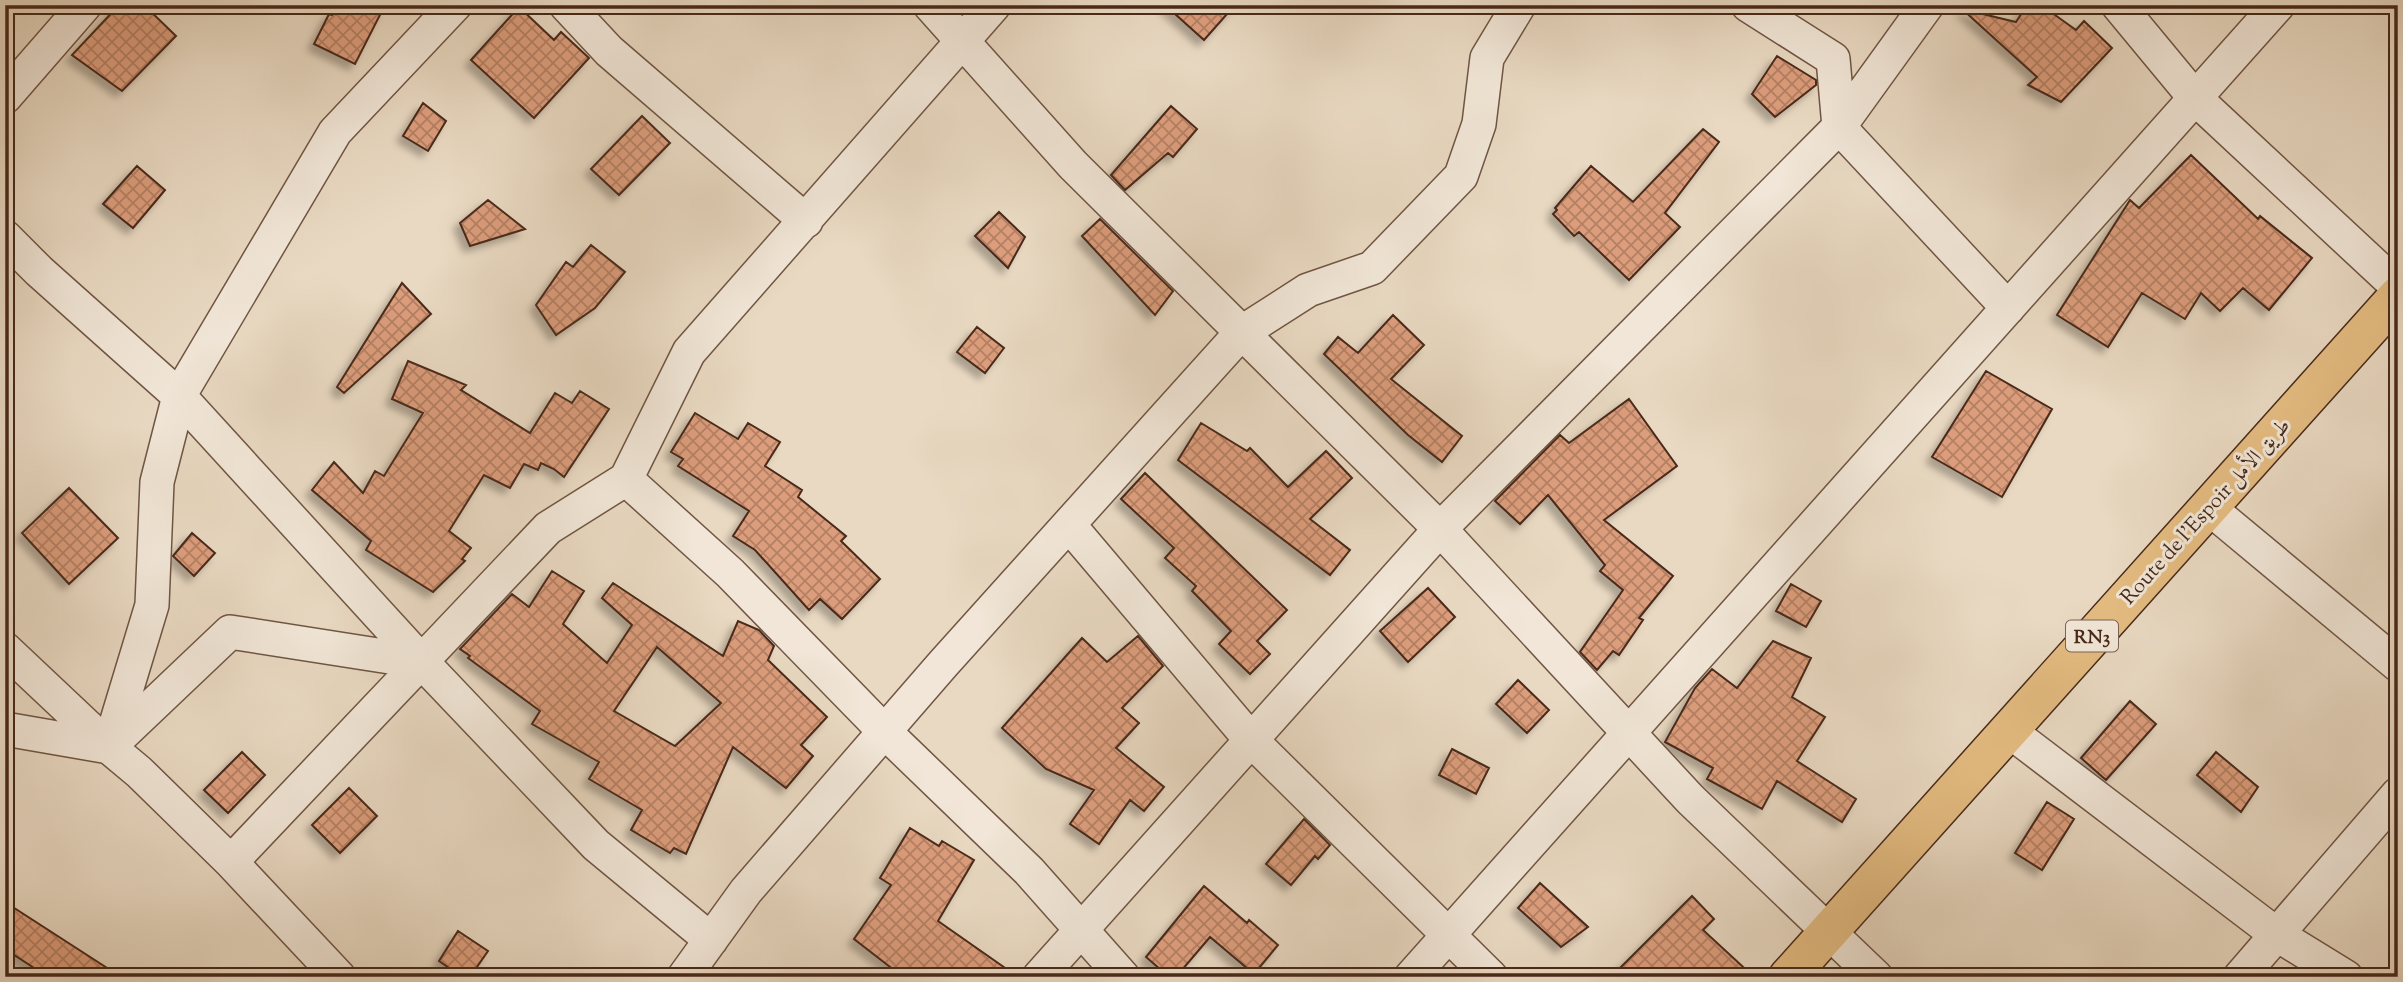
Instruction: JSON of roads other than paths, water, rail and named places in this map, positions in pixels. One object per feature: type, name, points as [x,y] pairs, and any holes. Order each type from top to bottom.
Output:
[{"type":"highway","name":"Route de l’Espoir طريق الأمل","points":[[1788,977],[2398,296]]},
{"type":"street","points":[[5,97],[85,5]]},
{"type":"street","points":[[109,747],[152,605],[157,482],[178,396],[335,132],[456,5]]},
{"type":"street","points":[[566,5],[609,51],[806,221]]},
{"type":"street","points":[[930,5],[1073,165],[1440,529],[1690,799],[1876,977]]},
{"type":"street","points":[[231,862],[548,528],[626,479],[689,352],[994,5]]},
{"type":"street","points":[[684,977],[746,891],[1241,332],[1308,290],[1372,268],[1461,176],[1479,124],[1487,58],[1519,5]]},
{"type":"street","points":[[1748,5],[1833,60],[1839,127],[2008,308]]},
{"type":"street","points":[[1040,977],[1440,529],[1839,127],[1927,5]]},
{"type":"street","points":[[2118,5],[2195,98],[2398,287]]},
{"type":"street","points":[[1411,977],[2278,5]]},
{"type":"street","points":[[5,237],[178,396],[422,662],[596,845],[711,940]]},
{"type":"street","points":[[626,479],[730,573],[885,732],[1029,871],[1124,977]]},
{"type":"street","points":[[2208,507],[2398,665]]},
{"type":"street","points":[[1069,525],[1251,740],[1491,977]]},
{"type":"street","points":[[109,747],[230,632],[422,662]]},
{"type":"street","points":[[5,649],[139,772],[231,862],[339,977]]},
{"type":"street","points":[[5,729],[109,747]]},
{"type":"street","points":[[2008,730],[2276,934],[2346,977]]},
{"type":"street","points":[[2240,977],[2398,794]]}]
